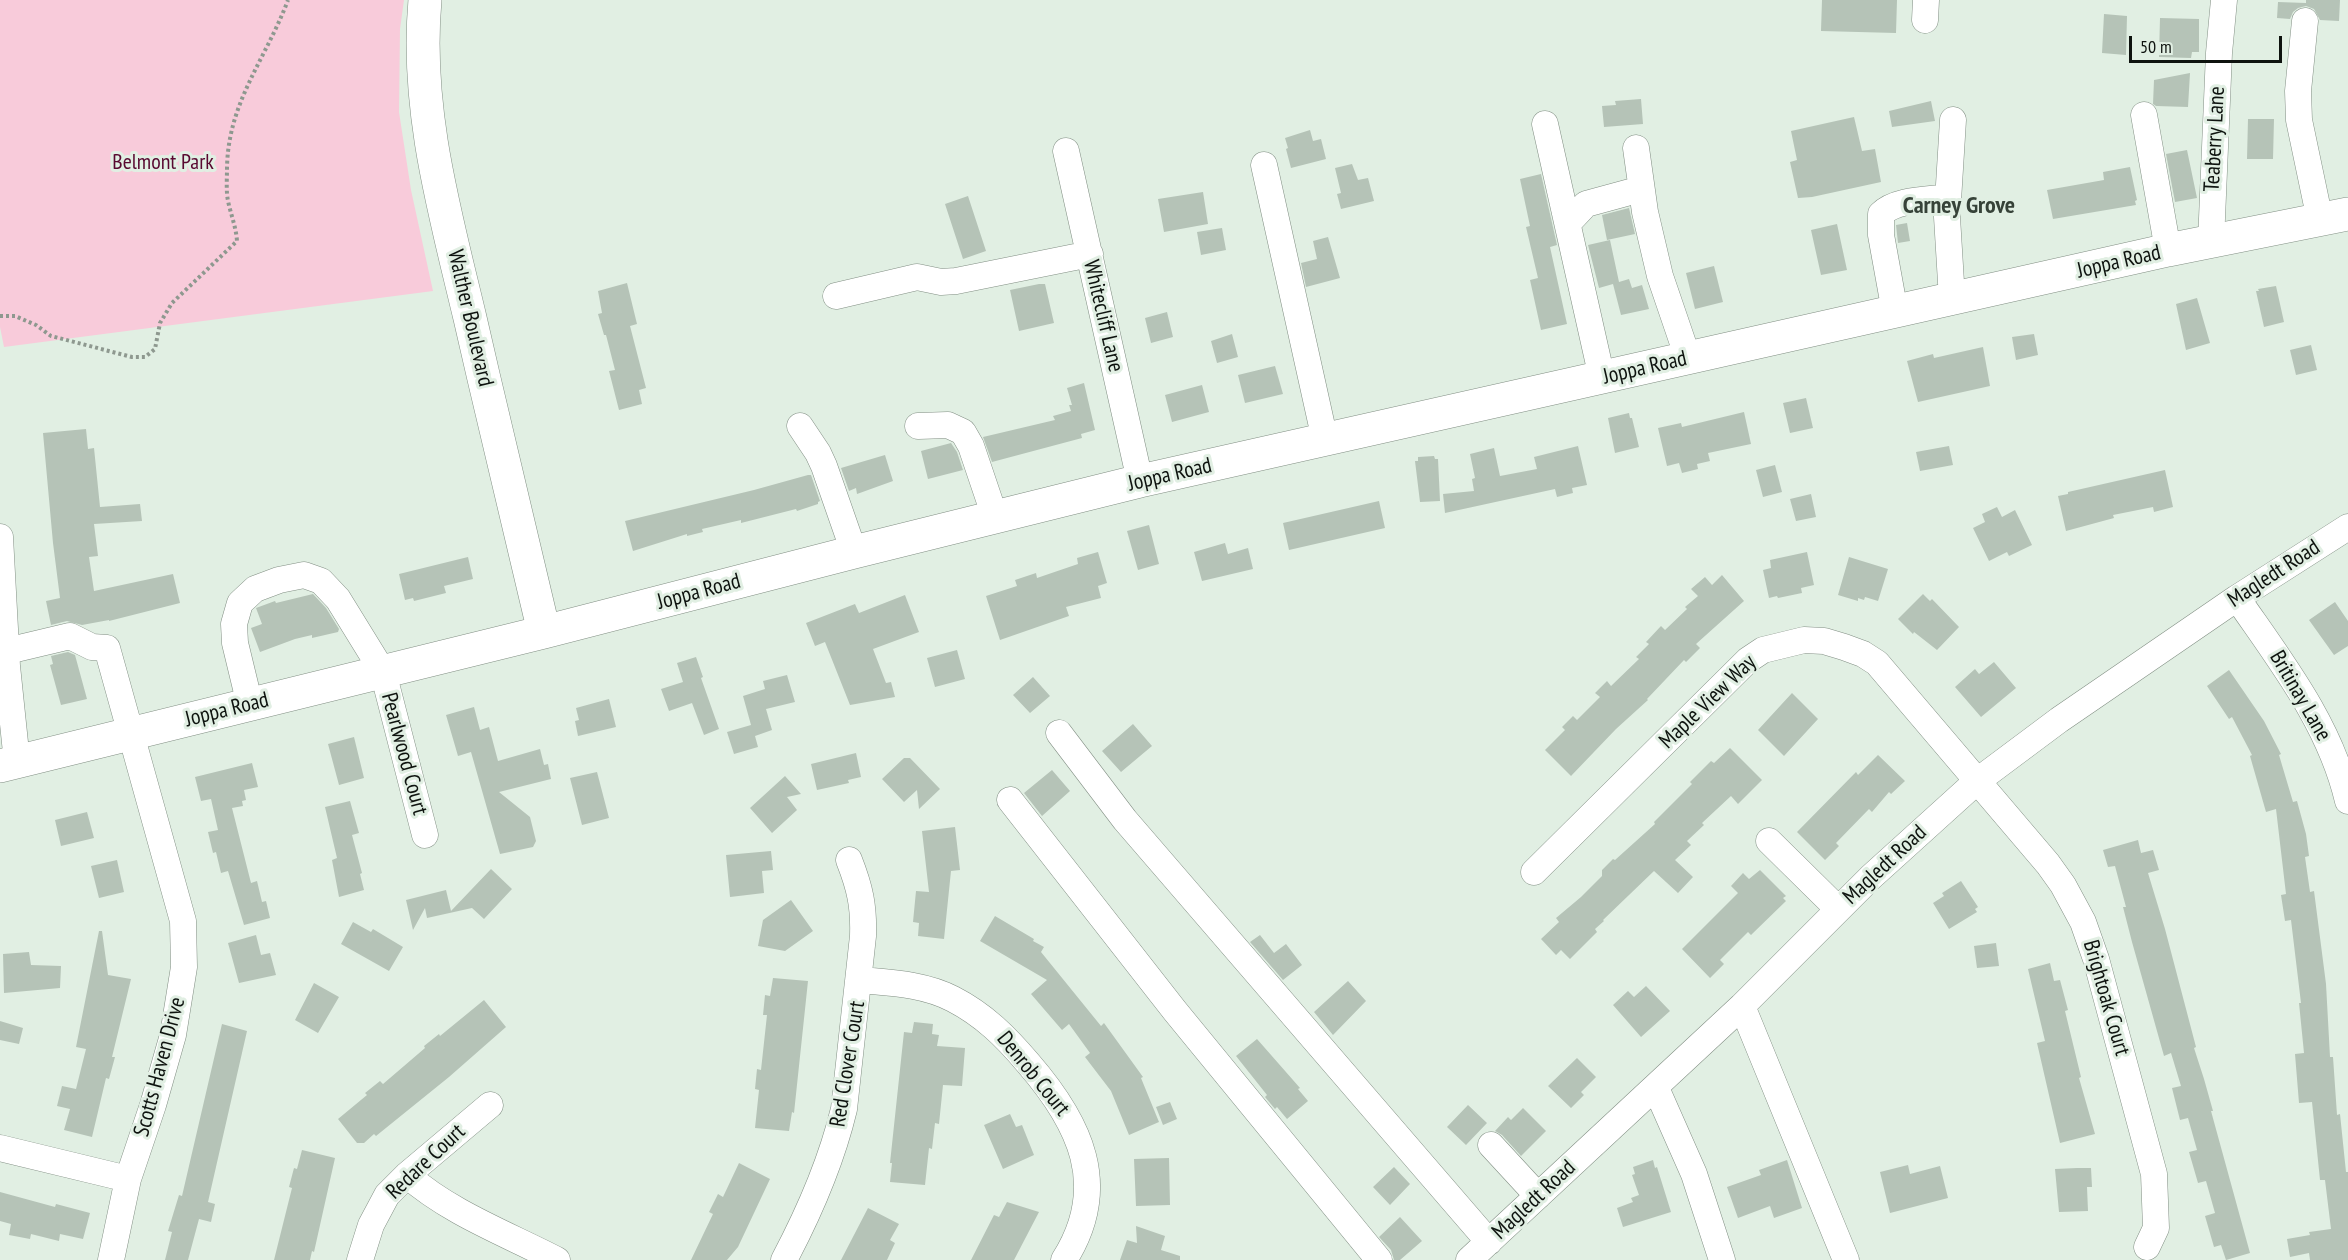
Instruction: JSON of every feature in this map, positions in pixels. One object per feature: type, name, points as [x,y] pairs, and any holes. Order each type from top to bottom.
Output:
[{"type":"main road","name":"Walther Boulevard","points":[[425,0],[422,62],[425,105],[439,188],[544,633]]},
{"type":"main road","name":"Joppa Road","points":[[9,764],[544,633],[995,516],[1140,481],[2168,250],[2334,217]]},
{"type":"street","name":"Teaberry Lane","points":[[2211,242],[2219,53],[2224,0]]},
{"type":"street","points":[[2305,21],[2298,92],[2299,120],[2334,217]]},
{"type":"street","points":[[2144,116],[2168,250]]},
{"type":"street","points":[[1952,299],[1947,217],[1953,120]]},
{"type":"street","points":[[1545,124],[1602,378]]},
{"type":"street","points":[[1636,148],[1645,212],[1660,276],[1688,358]]},
{"type":"street","name":"Whitecliff Lane","points":[[1066,151],[1140,481]]},
{"type":"street","points":[[1264,165],[1325,440]]},
{"type":"street","points":[[1568,223],[1586,204],[1641,189]]},
{"type":"street","points":[[1895,312],[1881,235],[1881,214],[1886,208],[1899,204],[1948,197]]},
{"type":"street","points":[[836,296],[917,277],[941,282],[956,281],[1089,254]]},
{"type":"street","points":[[918,426],[948,425],[963,432],[971,446],[995,516]]},
{"type":"street","points":[[800,426],[824,466],[854,552]]},
{"type":"street","name":"Magledt Road","points":[[1469,1260],[1656,1088],[1742,1006],[1838,909],[1976,782],[2059,720],[2237,598],[2348,527]]},
{"type":"street","points":[[0,537],[7,651],[9,764]]},
{"type":"street","name":"Pearlwood Court","points":[[250,705],[235,643],[234,624],[240,603],[255,590],[279,580],[304,575],[321,581],[339,599],[383,672],[425,835]]},
{"type":"street","name":"Britinay Lane","points":[[2237,598],[2304,695],[2339,770],[2348,801]]},
{"type":"street","name":"Scotts Haven Drive","points":[[7,651],[70,636],[92,647],[107,648],[183,921],[184,967],[173,1035],[128,1179],[111,1260]]},
{"type":"street","name":"Maple View Way","points":[[1534,872],[1748,660],[1763,650],[1782,644],[1804,640],[1824,641],[1863,654],[1877,663],[1976,782]]},
{"type":"street","points":[[1059,733],[1125,820],[1489,1242]]},
{"type":"street","name":"Brightoak Court","points":[[1976,782],[2048,864],[2074,902],[2083,922],[2099,970],[2154,1174],[2156,1228],[2147,1246]]},
{"type":"street","points":[[1010,800],[1175,1011],[1379,1260]]},
{"type":"street","points":[[1769,841],[1838,909]]},
{"type":"street","name":"Red Clover Court","points":[[784,1260],[816,1197],[844,1109],[860,980],[864,910],[860,888],[849,860]]},
{"type":"street","name":"Denrob Court","points":[[860,980],[900,983],[930,989],[967,1006],[1000,1030],[1052,1091],[1072,1124],[1081,1145],[1088,1185],[1086,1208],[1079,1231],[1064,1260]]},
{"type":"street","points":[[1742,1006],[1846,1260]]},
{"type":"street","points":[[1656,1088],[1694,1174],[1722,1260]]},
{"type":"street","name":"Redare Court","points":[[360,1260],[377,1211],[387,1195],[407,1175],[490,1105]]},
{"type":"street","points":[[1491,1145],[1538,1196]]},
{"type":"street","points":[[0,1148],[128,1179]]},
{"type":"street","points":[[407,1175],[425,1191],[557,1260]]},
{"type":"path","points":[[0,316],[15,316],[36,325],[51,336],[132,357],[145,357],[155,349],[160,323],[172,303],[237,241],[236,226],[228,200],[227,166],[231,134],[239,104],[278,28],[288,0]]},
{"type":"green space","name":"Belmont Park","points":[[0,0],[404,0],[400,29],[399,112],[411,190],[433,291],[4,347],[0,327]]},
{"type":"building","points":[[1822,0],[1897,0],[1896,33],[1821,31]]},
{"type":"building","points":[[2306,0],[2340,0],[2339,21],[2320,20],[2314,9],[2306,6],[2293,12],[2290,19],[2277,18],[2278,2],[2306,3]]},
{"type":"building","points":[[2104,14],[2127,16],[2126,55],[2102,53]]},
{"type":"building","points":[[2160,18],[2199,19],[2199,52],[2192,52],[2191,58],[2159,57]]},
{"type":"building","points":[[2190,73],[2188,107],[2153,104],[2154,80]]},
{"type":"building","points":[[1641,99],[1643,124],[1604,127],[1602,106],[1616,105],[1615,101]]},
{"type":"building","points":[[1931,101],[1935,121],[1892,127],[1889,111]]},
{"type":"building","points":[[1854,117],[1862,151],[1875,149],[1881,182],[1798,198],[1790,162],[1797,160],[1791,131]]},
{"type":"building","points":[[2248,119],[2274,119],[2273,159],[2247,159]]},
{"type":"building","points":[[1310,130],[1313,141],[1321,139],[1326,159],[1291,168],[1285,138]]},
{"type":"building","points":[[2187,150],[2197,198],[2175,202],[2166,154]]},
{"type":"building","points":[[1352,164],[1358,180],[1368,178],[1374,201],[1341,209],[1337,194],[1341,193],[1335,168]]},
{"type":"building","points":[[2130,167],[2136,205],[2053,219],[2047,190],[2104,180],[2103,172]]},
{"type":"building","points":[[1541,174],[1557,245],[1550,247],[1567,324],[1541,330],[1530,280],[1538,278],[1526,227],[1530,226],[1520,179]]},
{"type":"building","points":[[1203,192],[1208,224],[1164,232],[1158,199]]},
{"type":"building","points":[[968,196],[986,251],[963,259],[945,204]]},
{"type":"building","points":[[1629,208],[1635,234],[1607,240],[1602,215]]},
{"type":"building","points":[[1907,223],[1910,241],[1898,243],[1896,225]]},
{"type":"building","points":[[1837,224],[1847,270],[1821,275],[1811,230]]},
{"type":"building","points":[[1222,228],[1226,250],[1201,255],[1197,232]]},
{"type":"building","points":[[1328,237],[1340,278],[1306,287],[1301,263],[1317,259],[1313,241]]},
{"type":"building","points":[[1610,240],[1619,282],[1629,279],[1632,288],[1642,285],[1649,309],[1621,315],[1613,284],[1599,288],[1588,245]]},
{"type":"building","points":[[1714,266],[1723,302],[1695,309],[1686,273]]},
{"type":"building","points":[[627,283],[637,324],[630,326],[646,388],[639,390],[642,404],[619,410],[609,371],[615,370],[598,314],[602,313],[598,291]]},
{"type":"building","points":[[1045,284],[1054,323],[1019,331],[1010,290]]},
{"type":"building","points":[[2276,286],[2284,322],[2264,327],[2256,291]]},
{"type":"building","points":[[2197,298],[2210,343],[2186,350],[2176,304]]},
{"type":"building","points":[[1167,312],[1173,337],[1151,343],[1145,318]]},
{"type":"building","points":[[1232,334],[1238,357],[1217,363],[1211,341]]},
{"type":"building","points":[[2034,334],[2038,355],[2016,360],[2012,337]]},
{"type":"building","points":[[2311,345],[2317,370],[2296,375],[2290,350]]},
{"type":"building","points":[[1983,347],[1990,386],[1918,402],[1907,361],[1933,354],[1934,358]]},
{"type":"building","points":[[1275,366],[1283,394],[1245,403],[1238,375]]},
{"type":"building","points":[[1084,383],[1095,430],[1081,434],[1082,438],[992,462],[983,437],[1055,420],[1053,416],[1071,411],[1069,405],[1072,405],[1067,388]]},
{"type":"building","points":[[1202,385],[1209,412],[1172,422],[1165,395]]},
{"type":"building","points":[[1806,398],[1813,428],[1790,433],[1783,403]]},
{"type":"building","points":[[1744,412],[1751,444],[1708,453],[1710,461],[1697,464],[1698,469],[1682,473],[1679,463],[1667,466],[1658,428],[1681,423],[1682,427]]},
{"type":"building","points":[[1629,413],[1639,447],[1615,453],[1608,418]]},
{"type":"building","points":[[86,429],[88,449],[94,448],[100,507],[140,504],[142,521],[94,524],[98,556],[89,557],[94,591],[173,574],[180,603],[109,621],[82,625],[67,621],[51,625],[46,601],[60,598],[43,433]]},
{"type":"building","points":[[951,443],[957,452],[963,470],[928,479],[921,451]]},
{"type":"building","points":[[1578,446],[1587,485],[1572,488],[1573,493],[1557,497],[1555,489],[1445,513],[1443,494],[1474,491],[1472,479],[1475,478],[1470,454],[1494,448],[1500,476],[1537,469],[1534,457]]},
{"type":"building","points":[[1949,446],[1953,465],[1920,471],[1916,452]]},
{"type":"building","points":[[885,455],[893,481],[857,494],[856,488],[849,491],[841,468]]},
{"type":"building","points":[[1434,456],[1438,459],[1440,501],[1420,502],[1415,461],[1418,461],[1418,457]]},
{"type":"building","points":[[1775,465],[1782,492],[1763,497],[1756,470]]},
{"type":"building","points":[[2165,470],[2173,507],[2154,512],[2153,507],[2113,515],[2114,518],[2066,531],[2058,496]]},
{"type":"building","points":[[811,475],[820,501],[818,504],[797,511],[796,509],[741,523],[741,520],[702,529],[703,532],[687,536],[687,534],[633,551],[625,521]]},
{"type":"building","points":[[1811,494],[1816,517],[1796,521],[1790,499]]},
{"type":"building","points":[[1379,501],[1385,528],[1289,550],[1283,523]]},
{"type":"building","points":[[1997,507],[2002,517],[2015,510],[2032,545],[2009,556],[2007,552],[1989,561],[1973,528],[1985,522],[1982,514]]},
{"type":"building","points":[[1149,525],[1159,564],[1138,570],[1127,531]]},
{"type":"building","points":[[1225,543],[1228,554],[1248,548],[1253,569],[1202,581],[1194,552]]},
{"type":"building","points":[[1098,552],[1107,583],[1098,586],[1101,598],[1066,607],[1069,616],[1000,640],[986,596],[1017,586],[1015,580],[1036,573],[1037,578],[1078,564],[1077,558]]},
{"type":"building","points":[[1807,552],[1814,585],[1801,588],[1802,593],[1769,598],[1763,570],[1771,568],[1770,560]]},
{"type":"building","points":[[468,557],[473,579],[444,586],[446,593],[414,601],[413,598],[405,600],[399,574]]},
{"type":"building","points":[[1849,557],[1888,569],[1878,601],[1865,597],[1864,600],[1858,598],[1858,601],[1838,595]]},
{"type":"building","points":[[1722,575],[1744,601],[1696,644],[1700,648],[1686,662],[1684,660],[1648,700],[1616,729],[1571,776],[1545,750],[1565,730],[1562,727],[1573,716],[1577,720],[1600,697],[1595,693],[1607,681],[1611,686],[1639,659],[1636,657],[1649,644],[1646,642],[1661,626],[1665,630],[1687,609],[1685,607],[1698,596],[1691,589],[1705,577],[1712,585]]},
{"type":"building","points":[[313,594],[326,608],[339,629],[338,632],[295,639],[260,652],[251,628],[262,624],[256,608],[275,601],[276,603]]},
{"type":"building","points":[[1923,594],[1930,601],[1932,599],[1959,627],[1937,650],[1914,632],[1913,634],[1898,619]]},
{"type":"building","points":[[905,595],[919,632],[873,649],[886,683],[891,682],[895,697],[850,705],[825,642],[815,646],[806,623],[855,604],[859,613]]},
{"type":"building","points":[[2335,602],[2348,621],[2348,646],[2334,655],[2309,620]]},
{"type":"building","points":[[957,650],[965,679],[935,687],[927,658]]},
{"type":"building","points":[[68,652],[75,655],[87,699],[61,705],[50,665],[53,664],[51,656]]},
{"type":"building","points":[[696,657],[719,729],[704,735],[692,703],[669,711],[661,689],[683,682],[677,663]]},
{"type":"building","points":[[1994,662],[2016,688],[1981,717],[1955,687],[1975,669],[1979,674]]},
{"type":"building","points":[[2229,670],[2264,721],[2281,754],[2279,755],[2293,802],[2297,801],[2306,834],[2309,856],[2305,857],[2310,892],[2314,891],[2326,984],[2330,1057],[2333,1057],[2337,1115],[2340,1114],[2346,1172],[2348,1172],[2348,1260],[2310,1260],[2309,1253],[2290,1257],[2287,1239],[2310,1235],[2309,1232],[2331,1229],[2325,1180],[2320,1180],[2312,1102],[2299,1103],[2295,1054],[2304,1053],[2299,1003],[2301,1003],[2291,920],[2285,921],[2281,895],[2286,894],[2276,809],[2266,812],[2250,756],[2252,755],[2232,717],[2229,719],[2207,686]]},
{"type":"building","points":[[787,675],[795,702],[766,709],[772,730],[755,736],[758,747],[734,754],[727,732],[751,725],[743,696],[765,689],[763,681]]},
{"type":"building","points":[[1033,677],[1050,696],[1030,713],[1013,695]]},
{"type":"building","points":[[1792,693],[1818,719],[1784,756],[1758,730]]},
{"type":"building","points":[[609,699],[616,727],[578,736],[575,721],[579,720],[576,708]]},
{"type":"building","points":[[474,707],[480,730],[489,727],[498,761],[540,749],[544,765],[548,764],[551,779],[499,792],[530,817],[536,841],[533,847],[500,854],[471,752],[458,756],[446,715]]},
{"type":"building","points":[[1133,724],[1152,746],[1121,772],[1102,751]]},
{"type":"building","points":[[354,737],[364,778],[339,785],[328,744]]},
{"type":"building","points":[[1730,748],[1762,780],[1738,804],[1731,796],[1702,823],[1704,825],[1687,841],[1691,845],[1675,860],[1693,877],[1678,893],[1654,871],[1603,920],[1595,929],[1597,932],[1570,959],[1561,950],[1556,955],[1541,939],[1559,922],[1556,918],[1602,876],[1602,870],[1613,859],[1615,860],[1655,824],[1654,822],[1692,784],[1690,782],[1711,761],[1714,763]]},
{"type":"building","points":[[856,753],[861,777],[848,780],[849,783],[817,790],[811,764]]},
{"type":"building","points":[[1878,755],[1905,781],[1891,794],[1889,792],[1872,812],[1869,809],[1836,843],[1839,846],[1825,860],[1797,832],[1856,772],[1858,775]]},
{"type":"building","points":[[904,758],[910,758],[940,789],[919,809],[917,790],[904,802],[882,779]]},
{"type":"building","points":[[252,763],[258,787],[244,790],[246,800],[242,801],[243,806],[232,808],[251,883],[257,881],[262,902],[266,901],[270,918],[244,925],[228,871],[221,873],[216,852],[213,853],[208,832],[218,830],[211,799],[201,801],[195,777]]},
{"type":"building","points":[[1052,770],[1070,791],[1042,816],[1024,793]]},
{"type":"building","points":[[597,772],[609,818],[582,825],[570,778]]},
{"type":"building","points":[[785,776],[801,794],[787,797],[797,810],[772,833],[750,808]]},
{"type":"building","points":[[350,801],[359,833],[352,835],[364,890],[339,897],[332,860],[337,858],[325,807]]},
{"type":"building","points":[[87,812],[94,838],[61,846],[55,820]]},
{"type":"building","points":[[955,827],[960,870],[951,871],[944,939],[918,936],[919,923],[913,922],[916,891],[929,892],[922,831]]},
{"type":"building","points":[[2138,840],[2141,853],[2153,850],[2159,870],[2148,873],[2165,929],[2196,1047],[2194,1048],[2250,1253],[2226,1260],[2221,1245],[2214,1247],[2205,1216],[2215,1213],[2206,1181],[2198,1183],[2189,1152],[2197,1150],[2188,1118],[2180,1120],[2172,1088],[2181,1086],[2171,1053],[2164,1056],[2132,942],[2115,866],[2108,867],[2103,850]]},
{"type":"building","points":[[771,851],[773,870],[762,871],[764,893],[730,897],[726,855]]},
{"type":"building","points":[[117,860],[124,892],[99,898],[91,866]]},
{"type":"building","points":[[491,869],[512,889],[484,919],[472,908],[427,918],[425,908],[413,930],[406,900],[446,890],[451,911]]},
{"type":"building","points":[[1760,870],[1786,896],[1783,898],[1786,901],[1751,935],[1748,932],[1720,960],[1724,964],[1710,978],[1682,949],[1738,893],[1731,886],[1743,873],[1749,879]]},
{"type":"building","points":[[1961,881],[1978,907],[1975,909],[1977,912],[1949,929],[1933,903],[1944,896],[1942,893]]},
{"type":"building","points":[[791,900],[813,931],[785,951],[758,946],[763,920]]},
{"type":"building","points":[[995,916],[1044,947],[1041,952],[1101,1026],[1104,1023],[1143,1077],[1141,1078],[1159,1122],[1129,1135],[1111,1091],[1085,1057],[1090,1053],[1069,1024],[1062,1030],[1031,994],[1047,980],[980,941]]},
{"type":"building","points":[[353,922],[371,932],[373,929],[403,947],[389,971],[341,944]]},
{"type":"building","points":[[99,931],[102,931],[108,975],[131,979],[112,1057],[115,1057],[109,1079],[106,1078],[92,1137],[64,1130],[70,1109],[57,1106],[62,1086],[76,1089],[86,1049],[76,1047]]},
{"type":"building","points":[[256,935],[261,955],[270,953],[276,975],[239,983],[228,943]]},
{"type":"building","points":[[1260,935],[1274,953],[1286,944],[1302,965],[1283,980],[1250,942]]},
{"type":"building","points":[[1996,943],[1999,966],[1977,968],[1974,946]]},
{"type":"building","points":[[29,952],[31,965],[61,966],[60,988],[4,993],[3,954]]},
{"type":"building","points":[[2050,963],[2054,981],[2060,980],[2068,1010],[2065,1011],[2081,1077],[2079,1078],[2095,1134],[2060,1143],[2037,1043],[2045,1041],[2028,969]]},
{"type":"building","points":[[773,978],[808,981],[794,1113],[792,1112],[789,1131],[755,1128],[759,1090],[755,1089],[757,1069],[761,1070],[767,1015],[763,1015],[765,995],[770,996]]},
{"type":"building","points":[[1348,981],[1366,1001],[1333,1035],[1314,1012]]},
{"type":"building","points":[[314,983],[339,997],[318,1033],[295,1020]]},
{"type":"building","points":[[1646,986],[1670,1011],[1641,1037],[1613,1005],[1628,991],[1634,997]]},
{"type":"building","points":[[484,1000],[506,1027],[376,1136],[374,1134],[364,1143],[357,1143],[338,1119],[367,1095],[365,1093],[380,1081],[383,1084],[425,1048],[424,1046]]},
{"type":"building","points":[[0,1021],[23,1028],[19,1044],[0,1040]]},
{"type":"building","points":[[914,1022],[933,1024],[932,1034],[939,1035],[937,1046],[965,1048],[962,1086],[943,1085],[939,1124],[935,1123],[932,1149],[929,1148],[925,1185],[890,1182],[904,1032],[912,1033]]},
{"type":"building","points":[[222,1024],[247,1031],[208,1202],[215,1204],[211,1222],[199,1219],[188,1260],[165,1260],[172,1232],[168,1231],[179,1195],[182,1196]]},
{"type":"building","points":[[1257,1039],[1300,1088],[1298,1089],[1308,1101],[1287,1119],[1265,1097],[1267,1095],[1236,1056]]},
{"type":"building","points":[[1577,1058],[1596,1077],[1581,1092],[1584,1095],[1571,1108],[1548,1086]]},
{"type":"building","points":[[1170,1102],[1177,1119],[1163,1125],[1156,1107]]},
{"type":"building","points":[[1468,1105],[1487,1123],[1466,1145],[1447,1127]]},
{"type":"building","points":[[1523,1108],[1546,1131],[1521,1156],[1502,1135],[1495,1131],[1508,1117],[1511,1120]]},
{"type":"building","points":[[1010,1114],[1016,1127],[1022,1125],[1034,1155],[1003,1169],[984,1125]]},
{"type":"building","points":[[302,1150],[335,1158],[314,1252],[312,1251],[310,1260],[274,1260],[292,1188],[289,1187]]},
{"type":"building","points":[[1169,1158],[1170,1205],[1136,1206],[1134,1159]]},
{"type":"building","points":[[1653,1160],[1671,1212],[1623,1227],[1617,1208],[1633,1202],[1631,1198],[1639,1195],[1632,1175],[1635,1174],[1633,1167]]},
{"type":"building","points":[[1787,1160],[1802,1208],[1774,1218],[1770,1206],[1738,1218],[1727,1187],[1761,1175],[1759,1170]]},
{"type":"building","points":[[739,1163],[770,1179],[738,1247],[727,1260],[691,1260],[713,1214],[709,1212],[718,1194],[723,1197]]},
{"type":"building","points":[[1908,1165],[1910,1174],[1940,1166],[1948,1198],[1890,1213],[1880,1172]]},
{"type":"building","points":[[1394,1167],[1410,1184],[1390,1205],[1373,1187]]},
{"type":"building","points":[[2091,1168],[2092,1187],[2087,1187],[2088,1211],[2059,1212],[2055,1169]]},
{"type":"building","points":[[0,1192],[55,1207],[56,1204],[90,1213],[83,1239],[60,1234],[59,1241],[31,1234],[30,1239],[9,1235],[11,1224],[0,1221]]},
{"type":"building","points":[[1007,1202],[1039,1212],[1014,1260],[971,1260],[994,1215],[999,1217]]},
{"type":"building","points":[[868,1208],[899,1224],[890,1240],[895,1243],[887,1260],[841,1260]]},
{"type":"building","points":[[1400,1217],[1422,1241],[1400,1260],[1394,1260],[1391,1250],[1379,1237]]},
{"type":"building","points":[[1136,1226],[1165,1236],[1161,1250],[1180,1256],[1180,1260],[1120,1260],[1127,1240],[1137,1243]]},
{"type":"district","name":"Carney Grove","points":[[1959,206]]}]
